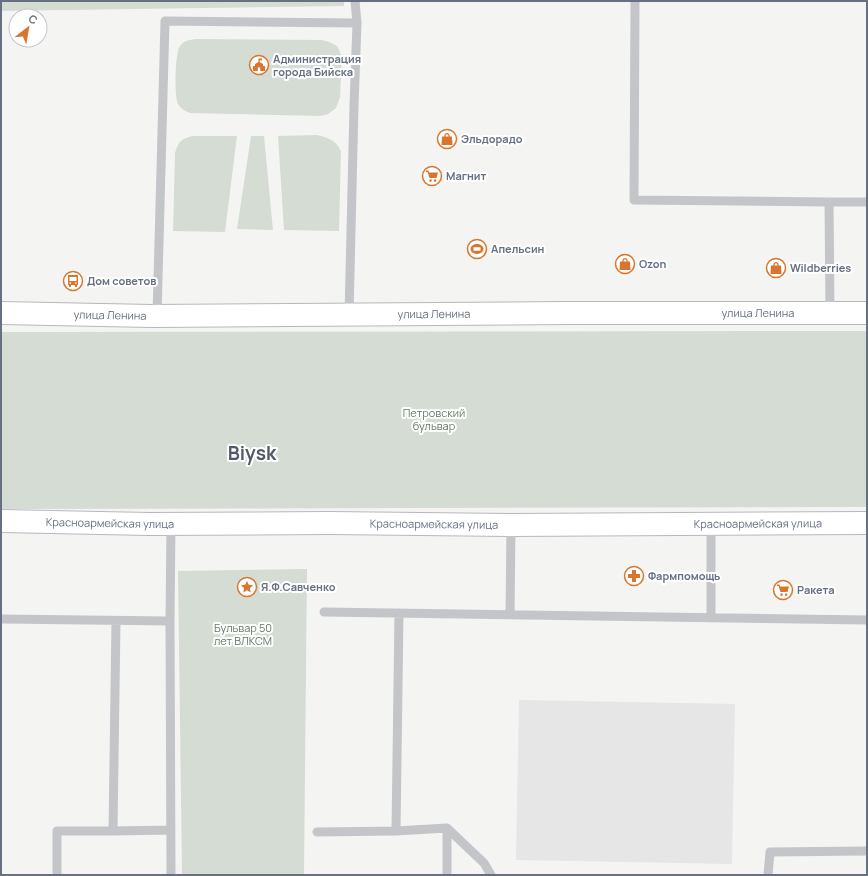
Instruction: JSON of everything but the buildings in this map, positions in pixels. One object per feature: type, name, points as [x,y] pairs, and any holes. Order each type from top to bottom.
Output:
[{"type":"main road","name":"улица Ленина","points":[[1,313],[157,316],[558,313],[867,313]]},
{"type":"main road","name":"Красноармейская улица","points":[[1,521],[170,524],[329,523],[511,525],[867,523]]},
{"type":"lane","points":[[350,315],[357,23],[355,1]]},
{"type":"lane","points":[[635,1],[634,200],[867,202]]},
{"type":"lane","points":[[157,316],[165,21],[357,23]]},
{"type":"lane","points":[[829,202],[830,313]]},
{"type":"lane","points":[[170,524],[171,875]]},
{"type":"lane","points":[[711,524],[711,618]]},
{"type":"lane","points":[[510,615],[511,525]]},
{"type":"lane","points":[[324,612],[867,620]]},
{"type":"lane","points":[[396,831],[399,613]]},
{"type":"lane","points":[[1,619],[170,621]]},
{"type":"lane","points":[[113,831],[116,621]]},
{"type":"lane","points":[[447,828],[448,875]]},
{"type":"lane","points":[[317,832],[396,831],[447,828],[484,863],[490,875]]},
{"type":"lane","points":[[57,875],[57,831],[171,830]]},
{"type":"lane","points":[[768,875],[770,852],[867,852]]},
{"type":"shaded area","points":[[519,700],[735,704],[732,864],[516,860]]},
{"type":"green space","points":[[1,1],[344,1],[344,6],[48,10],[48,8],[8,8],[8,11],[1,11]]},
{"type":"green space","points":[[196,39],[322,40],[329,42],[337,46],[342,56],[340,97],[336,108],[328,114],[320,116],[190,113],[182,109],[178,104],[176,65],[180,46],[187,41]]},
{"type":"green space","points":[[317,135],[334,141],[341,151],[339,231],[284,230],[278,136]]},
{"type":"green space","points":[[192,136],[237,136],[225,232],[173,231],[175,153],[180,142],[185,138]]},
{"type":"green space","points":[[251,136],[264,136],[273,230],[237,229]]},
{"type":"green space","name":"Петровский бульвар","points":[[867,331],[867,507],[1,509],[1,332]]},
{"type":"green space","name":"Бульвар 50 лет ВЛКСМ","points":[[307,569],[304,875],[182,875],[178,571]]},
{"type":"place","name":"Администрация города Бийска","points":[[259,65]]},
{"type":"place","name":"Эльдорадо","points":[[447,139]]},
{"type":"place","name":"Магнит","points":[[432,176]]},
{"type":"place","name":"Апельсин","points":[[477,249]]},
{"type":"place","name":"Ozon","points":[[625,264]]},
{"type":"place","name":"Wildberries","points":[[776,268]]},
{"type":"place","name":"Дом советов","points":[[73,281]]},
{"type":"place","name":"Фармпомощь","points":[[634,576]]},
{"type":"place","name":"Я.Ф.Савченко","points":[[247,587]]},
{"type":"place","name":"Ракета","points":[[783,590]]},
{"type":"district","name":"Biysk","points":[[252,453]]}]
